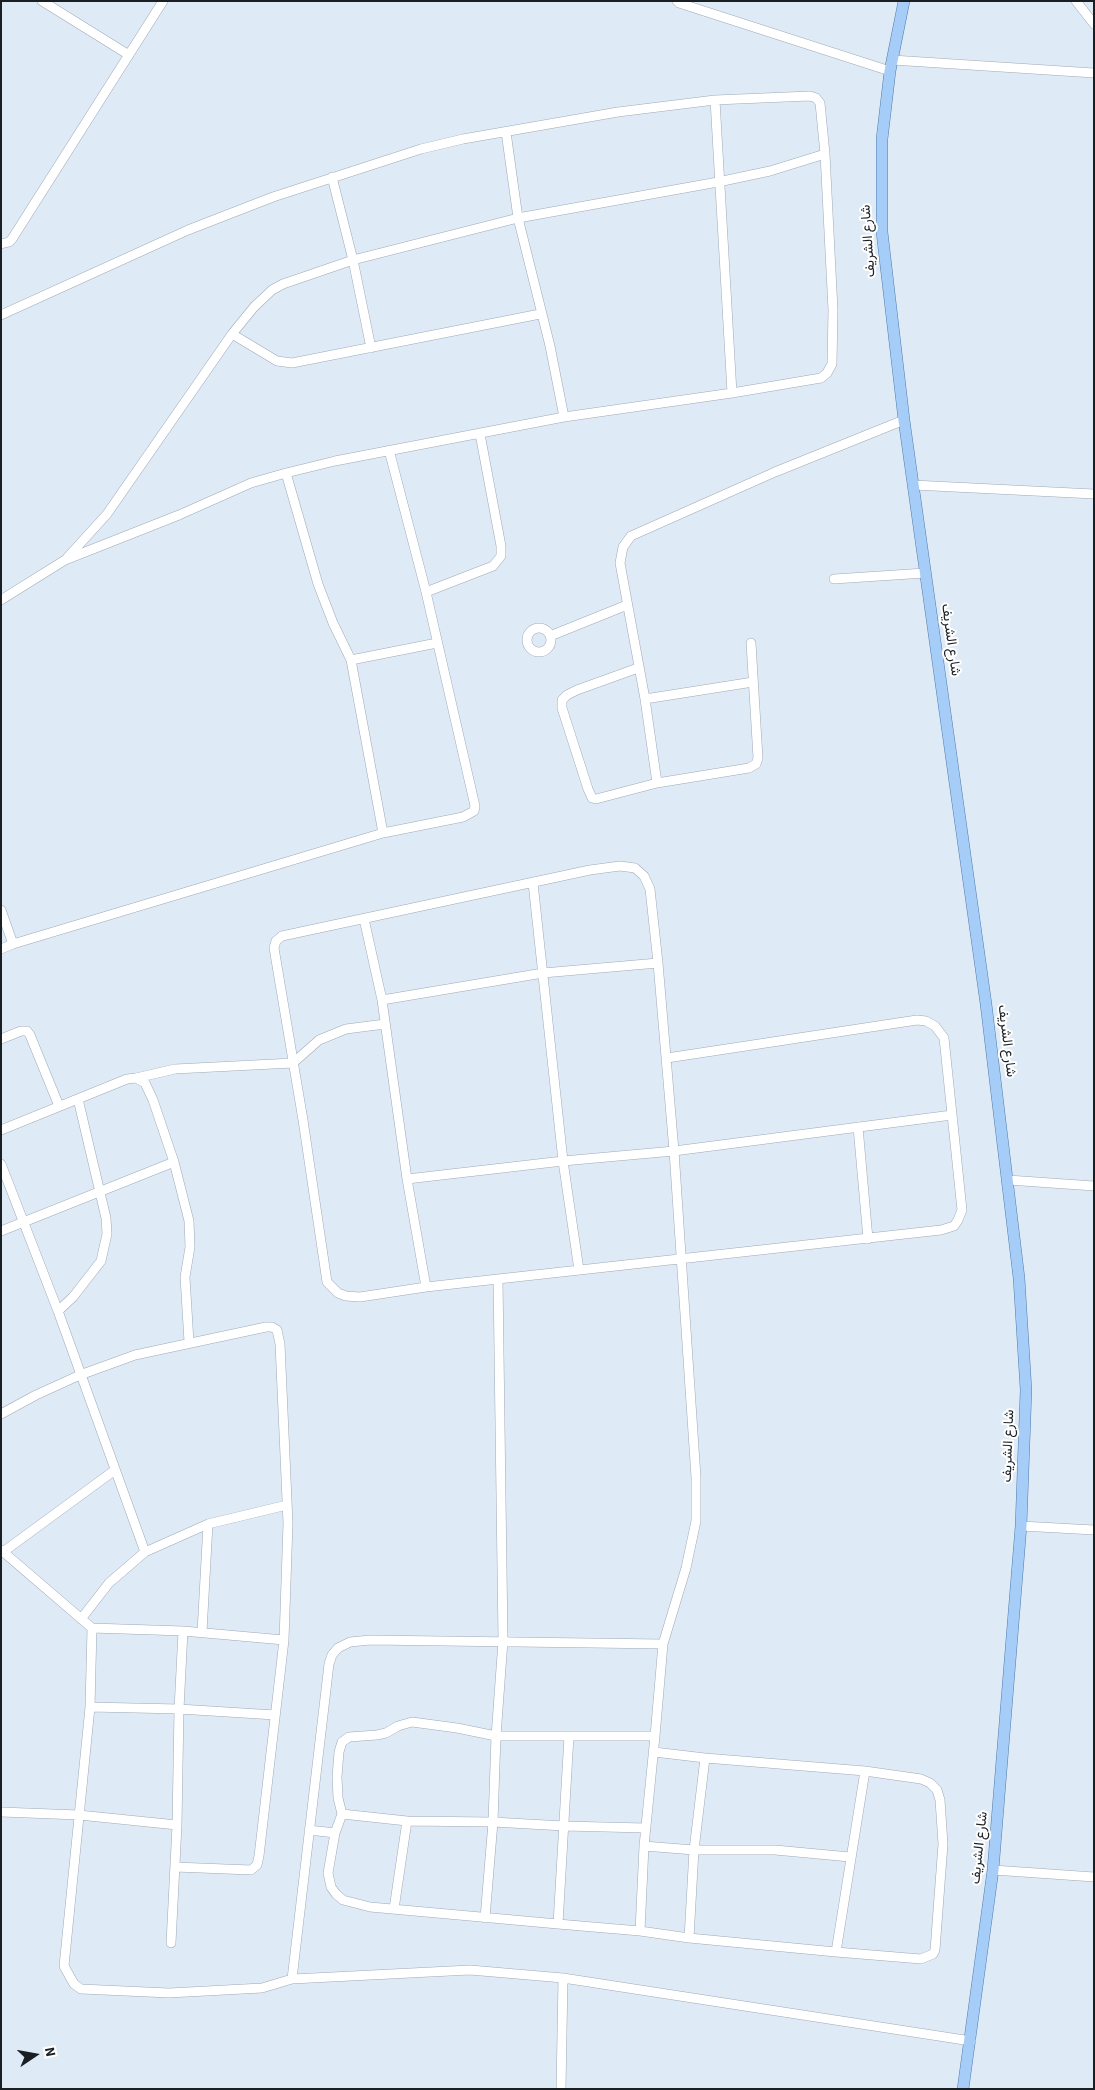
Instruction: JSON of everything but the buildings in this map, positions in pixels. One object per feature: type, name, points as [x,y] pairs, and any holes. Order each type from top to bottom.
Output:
[{"type":"main road","name":"شارع الشريف","points":[[904,1],[890,71],[882,139],[882,232],[904,420],[986,1004],[1008,1180],[1019,1278],[1026,1390],[1022,1526],[994,1870],[963,2089]]},
{"type":"street","points":[[42,1],[129,55]]},
{"type":"street","points":[[1,244],[12,239],[163,1]]},
{"type":"street","points":[[677,1],[678,3],[890,71]]},
{"type":"street","points":[[1076,1],[1094,24]]},
{"type":"street","points":[[892,60],[1094,73]]},
{"type":"street","points":[[1,316],[188,230],[273,196],[421,149],[618,112],[715,100],[810,96],[816,98],[821,107],[833,310],[832,364],[828,373],[821,378],[564,417],[389,450],[286,473],[251,483],[179,515],[65,560],[1,600]]},
{"type":"street","points":[[715,100],[718,182],[732,393]]},
{"type":"street","points":[[506,132],[518,218],[540,314],[550,346],[564,417]]},
{"type":"street","points":[[65,560],[107,514],[232,334],[254,306],[272,290],[298,278],[353,260],[518,218],[718,182],[770,170],[825,154]]},
{"type":"street","points":[[332,177],[353,260],[371,348]]},
{"type":"street","points":[[232,334],[277,361],[292,363],[540,314]]},
{"type":"street","points":[[657,783],[645,699],[620,563],[623,548],[631,536],[776,472],[904,420]]},
{"type":"street","points":[[426,592],[493,566],[501,556],[501,546],[480,434]]},
{"type":"street","points":[[1,949],[383,833],[470,815],[475,806],[426,592],[389,450]]},
{"type":"street","points":[[286,473],[318,584],[333,623],[351,660],[383,833]]},
{"type":"street","points":[[913,485],[1094,494]]},
{"type":"street","points":[[834,579],[925,573]]},
{"type":"street","points":[[550,636],[627,606]]},
{"type":"street","points":[[351,660],[437,643]]},
{"type":"street","points":[[638,668],[566,695],[562,700],[562,708],[592,798],[596,799],[657,783],[749,768],[756,764],[758,758],[751,643]]},
{"type":"street","points":[[645,699],[753,682]]},
{"type":"street","points":[[640,1931],[645,1828],[654,1752],[663,1644],[686,1568],[696,1521],[696,1477],[681,1259],[674,1151],[650,889],[644,876],[635,868],[620,866],[590,870],[282,936],[276,941],[274,948],[327,1282],[338,1293],[346,1296],[360,1297],[426,1287],[579,1270],[681,1259],[868,1239],[941,1230],[954,1226],[958,1220],[962,1210],[944,1038],[935,1026],[926,1021],[909,1021],[666,1058]]},
{"type":"street","points":[[533,883],[563,1161],[579,1270]]},
{"type":"street","points":[[1,910],[13,944]]},
{"type":"street","points":[[364,919],[382,1000],[407,1179],[426,1287]]},
{"type":"street","points":[[382,1000],[543,972],[658,962]]},
{"type":"street","points":[[1,1130],[127,1079],[175,1069],[293,1063],[319,1040],[346,1029],[385,1024]]},
{"type":"street","points":[[1,1039],[21,1031],[27,1031],[59,1106]]},
{"type":"street","points":[[136,1078],[145,1083],[153,1100],[174,1162],[191,1234],[185,1277],[185,1304],[189,1342]]},
{"type":"street","points":[[58,1311],[78,1292],[101,1261],[107,1234],[106,1218],[78,1099]]},
{"type":"street","points":[[407,1179],[563,1161],[674,1151],[952,1115]]},
{"type":"street","points":[[858,1127],[868,1239]]},
{"type":"street","points":[[1,1232],[174,1162]]},
{"type":"street","points":[[1,1164],[58,1311],[145,1552]]},
{"type":"street","points":[[1008,1180],[1094,1186]]},
{"type":"street","points":[[485,1918],[504,1641],[498,1279]]},
{"type":"street","points":[[1,1414],[36,1394],[80,1375],[135,1355],[266,1326],[276,1330],[280,1344],[287,1505],[284,1640],[257,1865],[251,1870],[175,1867]]},
{"type":"street","points":[[115,1470],[2,1551],[92,1628],[183,1630],[284,1640]]},
{"type":"street","points":[[81,1618],[109,1583],[145,1552],[208,1524],[287,1505]]},
{"type":"street","points":[[202,1632],[208,1524]]},
{"type":"street","points":[[1022,1526],[1094,1530]]},
{"type":"street","points":[[92,1628],[90,1707],[64,1966],[74,1984],[81,1989],[106,1992],[169,1993],[262,1988],[292,1979],[470,1970],[563,1978],[971,2040]]},
{"type":"street","points":[[170,1943],[177,1825],[179,1709],[183,1630]]},
{"type":"street","points":[[292,1979],[329,1664],[332,1655],[338,1648],[350,1642],[370,1640],[663,1644]]},
{"type":"street","points":[[90,1707],[179,1709],[275,1715]]},
{"type":"street","points":[[654,1752],[865,1771],[921,1779],[930,1783],[937,1790],[940,1800],[944,1844],[935,1950],[928,1958],[920,1959],[688,1938],[640,1931],[370,1907],[343,1900],[331,1886],[328,1873],[335,1833],[342,1814],[338,1798],[337,1777],[342,1742],[350,1737],[386,1733],[398,1726],[412,1722],[496,1736],[655,1736]]},
{"type":"street","points":[[558,1924],[570,1736]]},
{"type":"street","points":[[688,1938],[694,1850],[705,1758]]},
{"type":"street","points":[[836,1952],[865,1771]]},
{"type":"street","points":[[1,1812],[79,1815],[177,1825]]},
{"type":"street","points":[[342,1814],[407,1820],[645,1828]]},
{"type":"street","points":[[394,1909],[407,1820]]},
{"type":"street","points":[[309,1830],[335,1833]]},
{"type":"street","points":[[644,1846],[694,1850],[775,1850],[850,1857]]},
{"type":"street","points":[[994,1870],[1094,1877]]},
{"type":"street","points":[[561,2089],[563,1978]]}]
